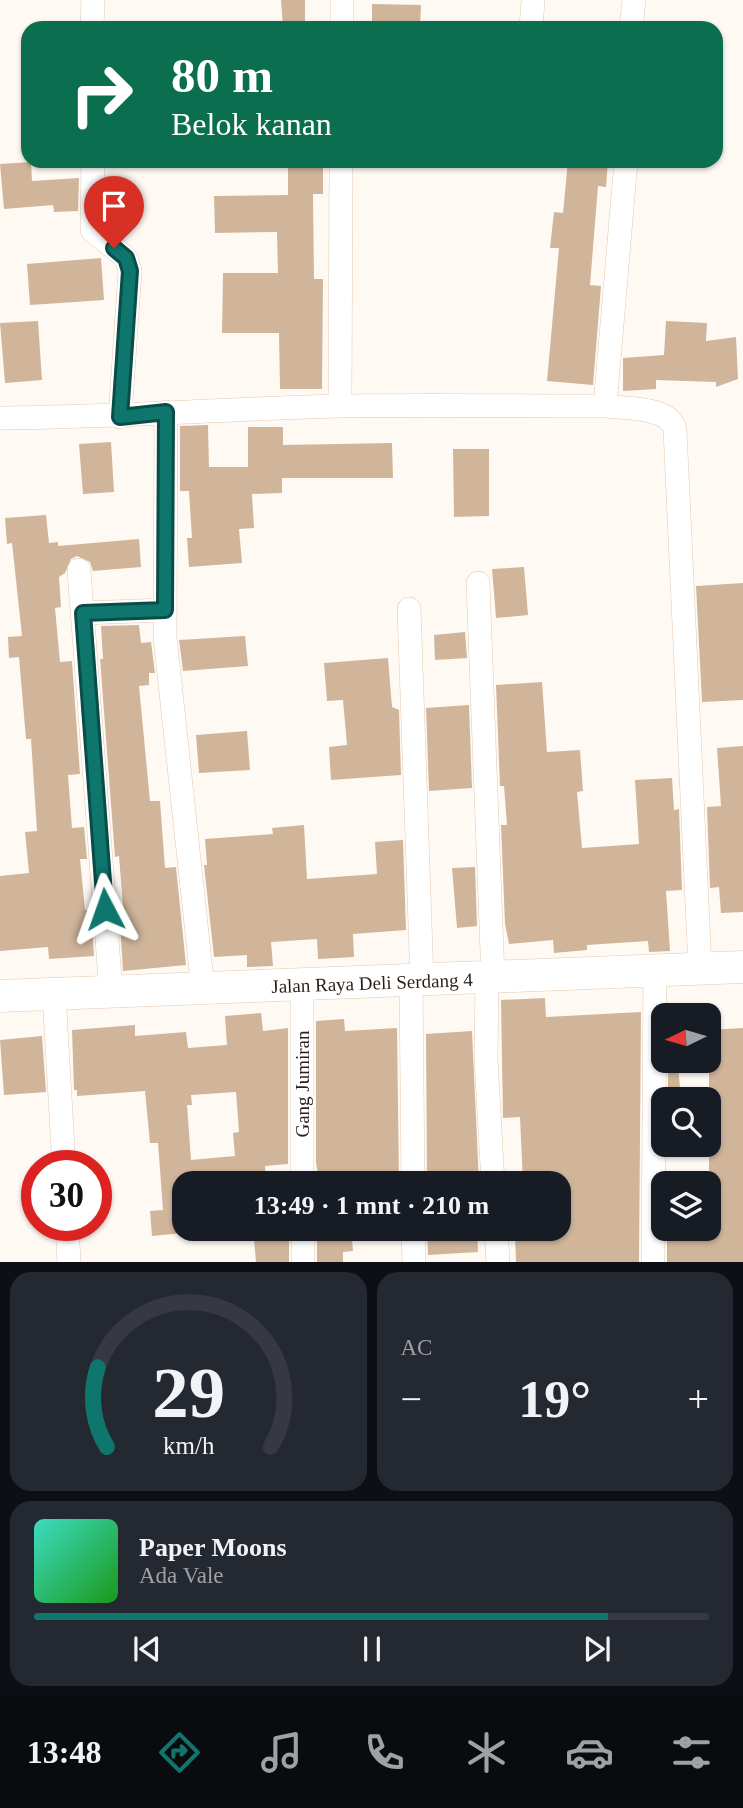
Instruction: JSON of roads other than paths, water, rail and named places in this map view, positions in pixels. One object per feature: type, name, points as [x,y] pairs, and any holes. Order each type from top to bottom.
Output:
[{"type":"street","points":[[93,0],[93,21]]},
{"type":"street","points":[[342,0],[342,21]]},
{"type":"street","points":[[532,21],[533,0]]},
{"type":"street","points":[[632,21],[634,0]]},
{"type":"street","points":[[93,168],[92,230],[126,258],[130,271],[120,417]]},
{"type":"street","points":[[340,406],[341,168]]},
{"type":"street","points":[[604,406],[624,168]]},
{"type":"street","points":[[0,418],[120,417],[166,412],[340,406],[604,406],[664,415],[674,423],[675,430],[700,968]]},
{"type":"street","points":[[166,412],[164,637],[204,989]]},
{"type":"street","points":[[79,570],[111,992]]},
{"type":"street","points":[[478,583],[490,978],[486,1060],[492,1171]]},
{"type":"street","points":[[409,609],[416,981],[413,1171]]},
{"type":"street","points":[[83,613],[165,610]]},
{"type":"street","name":"Jalan Raya Deli Serdang 4","points":[[0,996],[743,967]]},
{"type":"street","points":[[653,1262],[655,971]]},
{"type":"street","name":"Gang Jumiran","points":[[302,986],[302,1171]]},
{"type":"street","points":[[54,994],[63,1150]]},
{"type":"street","points":[[68,1241],[69,1262]]},
{"type":"street","points":[[303,1241],[303,1262]]},
{"type":"street","points":[[413,1241],[414,1262]]},
{"type":"street","points":[[497,1241],[498,1262]]}]
